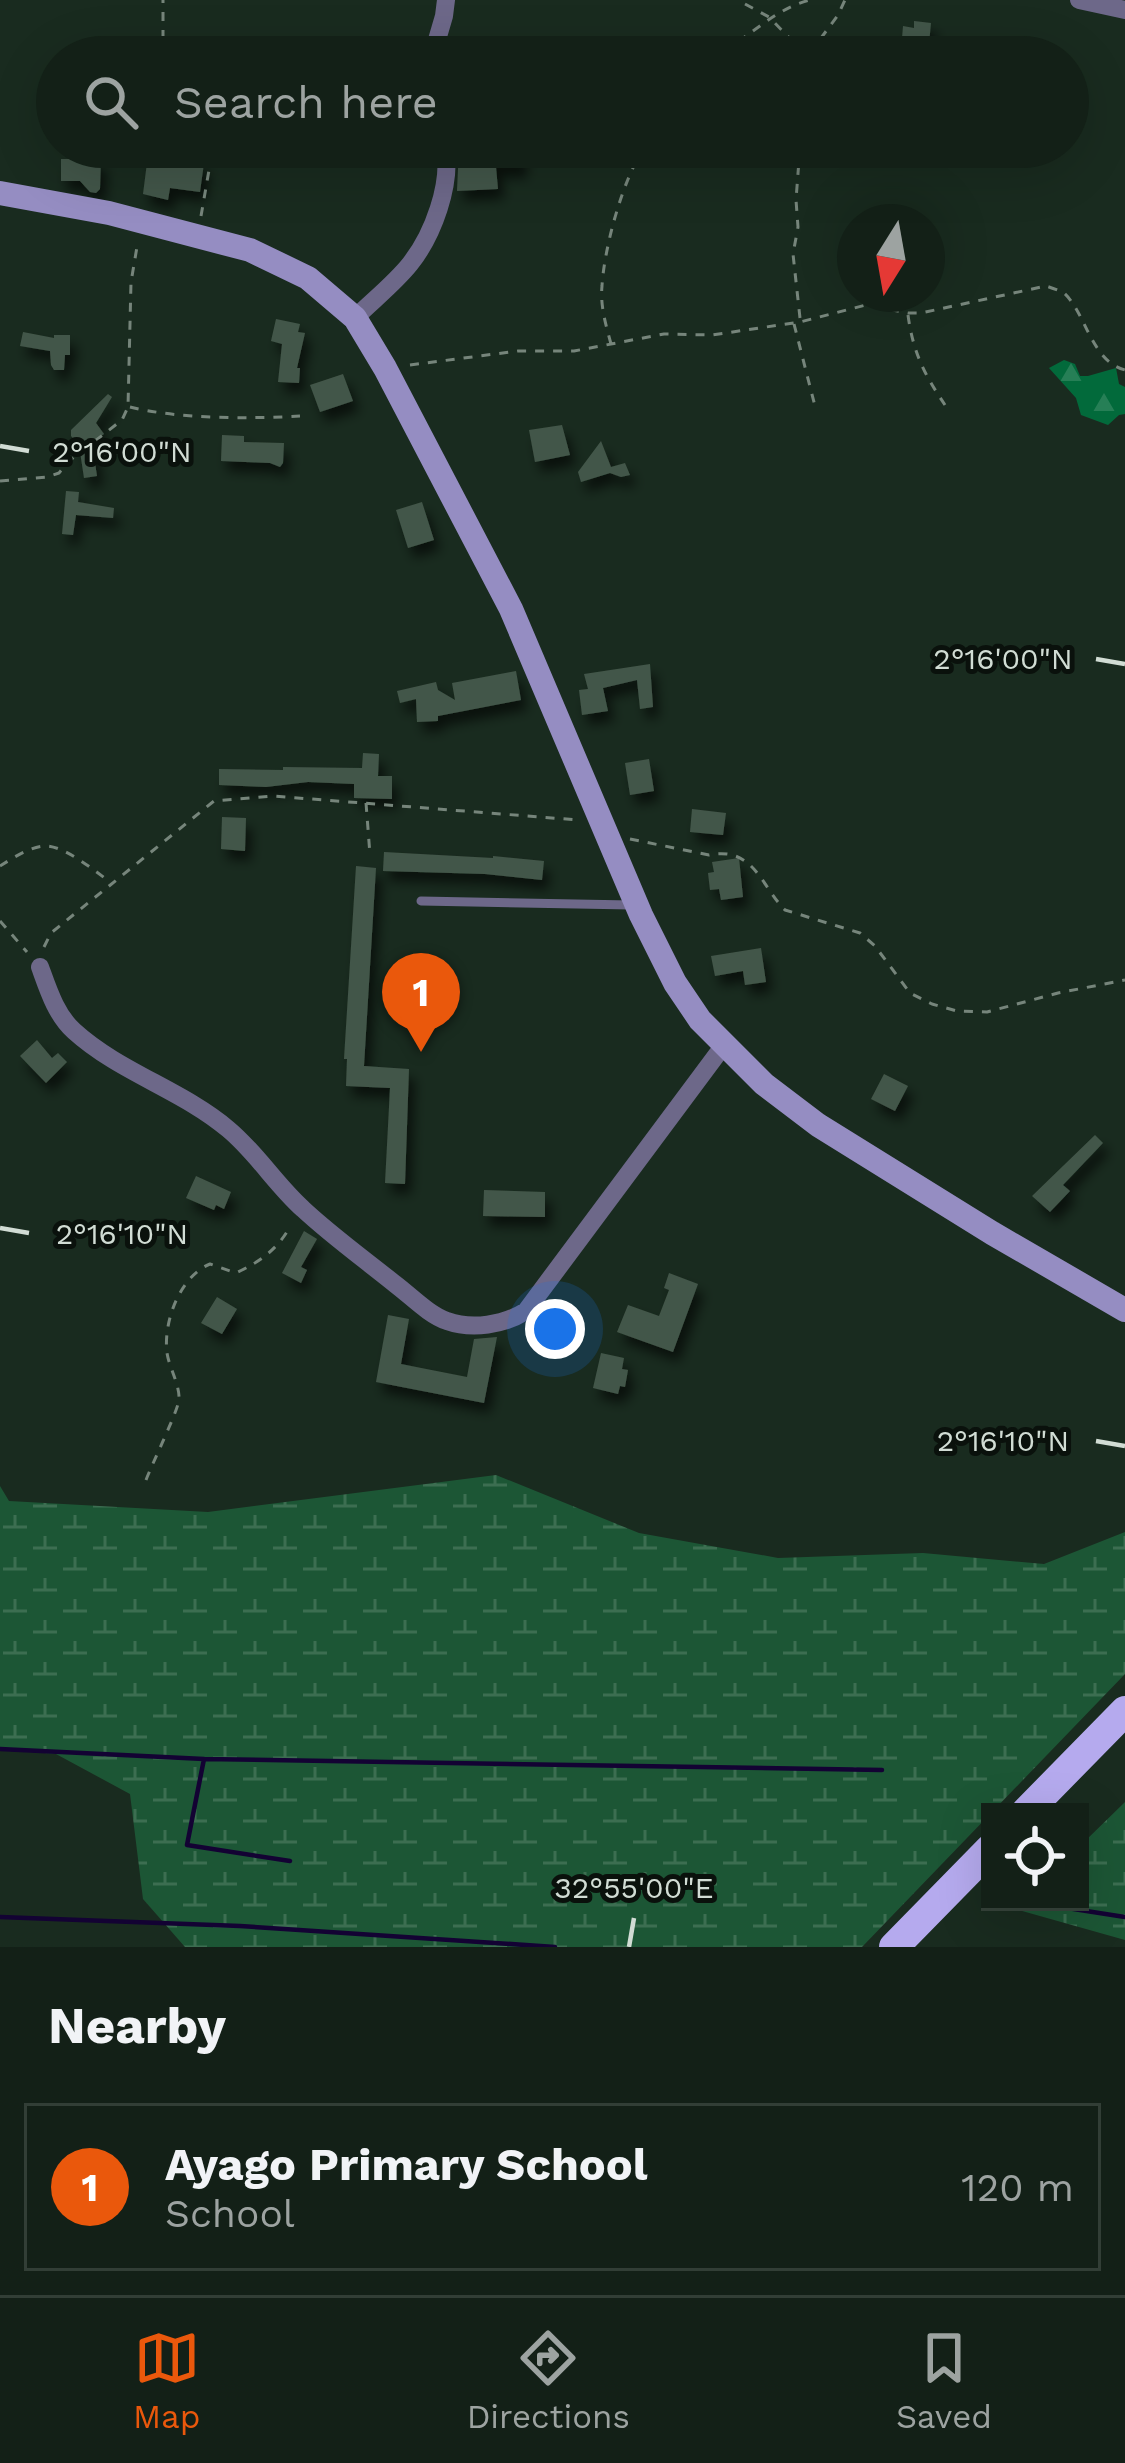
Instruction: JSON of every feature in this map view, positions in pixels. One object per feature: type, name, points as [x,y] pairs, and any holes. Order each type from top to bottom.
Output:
[{"type":"main road","points":[[1035,1803],[1125,1711]]},
{"type":"main road","points":[[894,1947],[981,1858]]},
{"type":"street","points":[[438,36],[446,0]]},
{"type":"street","points":[[1079,0],[1125,10]]},
{"type":"street","points":[[355,318],[411,262],[445,188],[447,168]]},
{"type":"street","points":[[0,193],[141,221],[250,250],[308,278],[355,318],[511,610],[637,905],[675,983],[700,1020],[764,1084],[818,1125],[1125,1310]]},
{"type":"street","points":[[40,967],[70,1028],[230,1130],[301,1207],[445,1321],[488,1325],[526,1312],[724,1045]]},
{"type":"lane","points":[[421,901],[637,905]]},
{"type":"path","points":[[163,0],[163,36]]},
{"type":"path","points":[[745,36],[769,17],[810,0]]},
{"type":"path","points":[[823,36],[845,0]]},
{"type":"path","points":[[745,4],[769,17],[788,36]]},
{"type":"path","points":[[197,236],[209,168]]},
{"type":"path","points":[[611,344],[602,287],[614,224],[634,168]]},
{"type":"path","points":[[798,168],[793,254],[797,322],[815,410]]},
{"type":"path","points":[[0,481],[59,473],[122,420],[128,407],[131,282],[141,221]]},
{"type":"path","points":[[385,368],[518,351],[574,351],[664,334],[712,335],[797,322],[866,304],[921,313],[1046,286],[1063,292],[1103,357],[1125,370]]},
{"type":"path","points":[[908,313],[912,344],[945,405]]},
{"type":"path","points":[[128,407],[258,418],[300,416]]},
{"type":"path","points":[[40,967],[51,932],[214,801],[273,796],[605,831],[709,855],[736,856],[763,878],[785,910],[860,933],[910,993],[956,1011],[987,1012],[1125,980]]},
{"type":"path","points":[[366,803],[370,855]]},
{"type":"path","points":[[0,866],[47,846],[78,859],[112,883]]},
{"type":"path","points":[[0,921],[40,967]]},
{"type":"path","points":[[146,1480],[179,1399],[167,1355],[166,1330],[176,1303],[197,1269],[210,1264],[236,1273],[257,1263],[282,1243],[301,1207]]},
{"type":"green space","points":[[1064,360],[1075,364],[1080,376],[1116,368],[1119,384],[1125,387],[1125,414],[1108,425],[1081,415],[1076,398],[1049,368]]},
{"type":"green space","points":[[496,1475],[639,1533],[778,1558],[923,1553],[1044,1564],[1125,1532],[1125,1674],[1001,1803],[981,1803],[981,1823],[862,1947],[185,1947],[143,1899],[130,1794],[56,1754],[0,1749],[0,1486],[9,1501],[208,1512]]},
{"type":"green space","points":[[1125,1802],[1125,1940],[1022,1911],[1089,1911],[1089,1837]]},
{"type":"building","points":[[914,21],[931,23],[930,36],[902,36],[903,26],[914,28]]},
{"type":"building","points":[[61,168],[101,168],[96,193],[80,181],[61,181]]},
{"type":"building","points":[[146,168],[203,168],[200,192],[170,188],[168,200],[143,194]]},
{"type":"building","points":[[458,168],[496,168],[498,189],[457,191]]},
{"type":"building","points":[[276,319],[300,324],[298,332],[305,333],[297,368],[299,383],[278,382],[282,344],[271,341]]},
{"type":"building","points":[[23,332],[54,338],[70,335],[64,370],[54,370],[50,351],[20,346]]},
{"type":"building","points":[[343,374],[353,401],[320,412],[310,385]]},
{"type":"building","points":[[108,394],[112,397],[96,423],[104,434],[92,442],[97,476],[84,478],[79,445],[71,430]]},
{"type":"building","points":[[562,425],[570,455],[535,462],[529,430]]},
{"type":"building","points":[[222,435],[244,436],[244,442],[284,443],[283,463],[280,467],[221,461]]},
{"type":"building","points":[[601,441],[611,467],[625,463],[630,475],[610,473],[581,482],[578,472]]},
{"type":"building","points":[[66,491],[79,492],[78,502],[114,508],[113,518],[76,515],[73,535],[62,534]]},
{"type":"building","points":[[422,502],[434,540],[408,548],[396,510]]},
{"type":"building","points":[[650,664],[653,707],[640,709],[637,680],[603,688],[608,711],[582,715],[579,690],[588,689],[584,674]]},
{"type":"building","points":[[516,671],[521,700],[438,716],[438,721],[417,722],[416,699],[400,703],[397,691],[436,682],[438,690],[455,700],[452,683]]},
{"type":"building","points":[[363,753],[379,754],[378,776],[392,776],[392,799],[354,798],[354,784],[219,785],[219,769],[362,768]]},
{"type":"building","points":[[649,759],[654,791],[630,795],[625,763]]},
{"type":"building","points":[[692,809],[726,813],[723,835],[690,832]]},
{"type":"building","points":[[222,817],[246,818],[245,851],[221,849]]},
{"type":"building","points":[[384,852],[544,861],[542,880],[383,871]]},
{"type":"building","points":[[739,858],[743,897],[721,900],[719,889],[710,890],[712,862]]},
{"type":"building","points":[[356,866],[376,868],[364,1066],[409,1069],[405,1184],[385,1183],[390,1088],[346,1086]]},
{"type":"building","points":[[761,948],[766,982],[745,985],[743,971],[715,976],[711,956]]},
{"type":"building","points":[[37,1040],[52,1058],[58,1053],[67,1062],[46,1083],[20,1056]]},
{"type":"building","points":[[884,1074],[908,1086],[895,1111],[871,1099]]},
{"type":"building","points":[[1095,1135],[1103,1143],[1063,1185],[1070,1191],[1050,1212],[1032,1196]]},
{"type":"building","points":[[196,1176],[231,1192],[224,1209],[216,1205],[214,1210],[186,1198]]},
{"type":"building","points":[[484,1190],[545,1192],[545,1217],[483,1216]]},
{"type":"building","points":[[304,1231],[317,1239],[301,1267],[307,1270],[301,1283],[282,1273]]},
{"type":"building","points":[[669,1273],[698,1284],[673,1352],[617,1332],[628,1305],[659,1316],[669,1290],[664,1288]]},
{"type":"building","points":[[217,1297],[237,1309],[222,1334],[201,1323]]},
{"type":"building","points":[[388,1315],[409,1319],[401,1364],[467,1377],[474,1339],[497,1337],[484,1403],[376,1382]]},
{"type":"building","points":[[601,1353],[624,1358],[622,1369],[628,1370],[625,1387],[620,1386],[618,1394],[593,1388]]},
{"type":"waterway","points":[[0,1749],[204,1759],[187,1845],[290,1861]]},
{"type":"waterway","points":[[204,1759],[882,1770]]},
{"type":"waterway","points":[[1086,1911],[1125,1917]]},
{"type":"waterway","points":[[0,1917],[240,1926],[555,1947]]},
{"type":"place","name":"Ayago Primary School","points":[[421,1052]]}]
